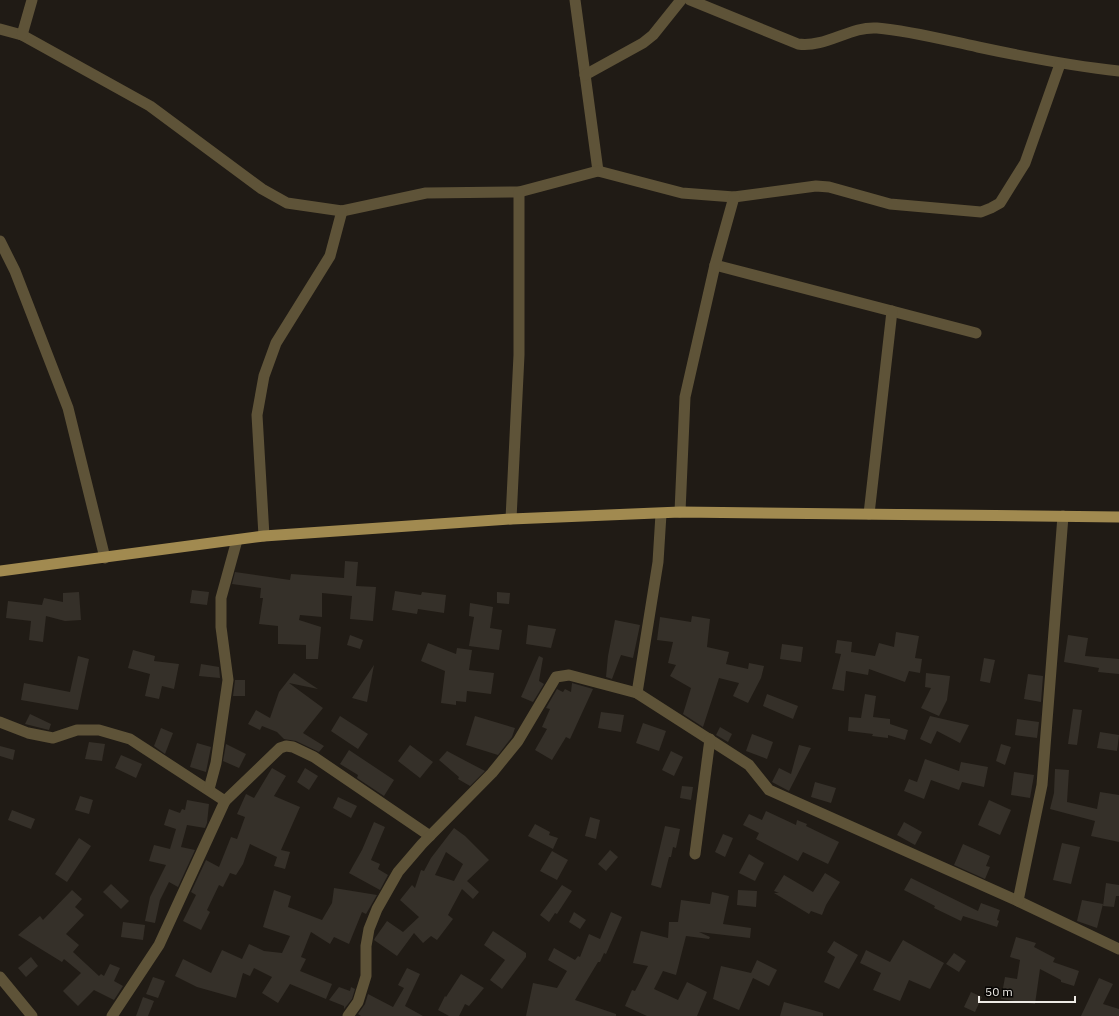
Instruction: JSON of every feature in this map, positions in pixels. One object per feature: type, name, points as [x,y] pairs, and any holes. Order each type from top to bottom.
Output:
[{"type":"main road","points":[[0,571],[264,536],[511,519],[661,514],[680,512],[1119,517]]},
{"type":"street","points":[[22,35],[32,0]]},
{"type":"street","points":[[575,0],[598,171]]},
{"type":"street","points":[[585,75],[643,44],[653,35],[681,0]]},
{"type":"street","points":[[690,0],[798,44],[806,45],[826,42],[850,33],[875,28],[903,31],[1060,64],[1119,72]]},
{"type":"street","points":[[0,29],[22,35],[150,106],[262,189],[288,202],[342,212],[384,201],[426,193],[519,192],[598,171],[682,193],[734,196],[816,186],[829,187],[890,204],[981,212],[1000,203],[1025,163],[1060,64]]},
{"type":"street","points":[[511,519],[518,355],[519,192]]},
{"type":"street","points":[[680,512],[685,397],[715,265],[734,196]]},
{"type":"street","points":[[264,536],[257,415],[264,376],[276,342],[330,256],[342,212]]},
{"type":"street","points":[[0,241],[15,271],[68,408],[105,558]]},
{"type":"street","points":[[715,265],[976,332]]},
{"type":"street","points":[[869,514],[892,311]]},
{"type":"street","points":[[638,693],[658,562],[661,514]]},
{"type":"street","points":[[1018,901],[1042,785],[1063,516]]},
{"type":"street","points":[[209,789],[216,763],[228,680],[221,627],[221,598],[237,540]]},
{"type":"street","points":[[348,1016],[358,1002],[366,976],[366,946],[369,929],[377,909],[398,872],[430,836],[492,773],[518,741],[556,677],[569,675],[638,693],[749,765],[769,790],[1018,901],[1119,949]]},
{"type":"street","points":[[0,722],[28,733],[53,738],[77,730],[99,730],[130,739],[209,789],[225,801]]},
{"type":"street","points":[[695,854],[710,739]]},
{"type":"street","points":[[112,1016],[159,945],[225,801],[280,748],[293,747],[314,757],[430,836]]},
{"type":"street","points":[[0,977],[32,1016]]},
{"type":"building","points":[[345,561],[358,562],[356,586],[376,587],[373,621],[350,619],[352,596],[322,593],[322,617],[300,615],[299,620],[321,627],[318,659],[306,659],[306,645],[278,644],[278,626],[259,624],[263,598],[260,598],[261,588],[232,584],[235,572],[290,580],[291,574],[344,578]]},
{"type":"building","points":[[192,590],[209,592],[207,605],[190,603]]},
{"type":"building","points":[[395,591],[421,595],[422,592],[446,595],[444,613],[418,609],[417,614],[392,610]]},
{"type":"building","points":[[79,592],[81,620],[65,621],[46,616],[43,642],[29,640],[31,621],[6,618],[8,601],[42,605],[44,598],[63,602],[63,593]]},
{"type":"building","points":[[497,592],[510,593],[509,604],[497,603]]},
{"type":"building","points":[[470,603],[493,607],[490,628],[502,630],[499,650],[469,646],[474,617],[469,616]]},
{"type":"building","points":[[692,616],[710,619],[707,647],[729,652],[726,664],[748,669],[749,663],[764,666],[761,678],[748,703],[733,696],[739,683],[719,678],[703,727],[683,714],[691,688],[670,676],[676,665],[668,663],[673,642],[657,640],[660,617],[691,622]]},
{"type":"building","points":[[615,620],[640,625],[633,658],[621,655],[612,679],[606,677],[608,656]]},
{"type":"building","points":[[528,625],[556,629],[551,648],[526,644]]},
{"type":"building","points":[[896,632],[919,636],[915,658],[922,659],[920,673],[909,671],[905,682],[869,669],[868,675],[846,671],[844,691],[832,689],[841,654],[835,653],[837,640],[852,642],[851,652],[875,656],[879,643],[894,647]]},
{"type":"building","points":[[350,635],[363,640],[360,649],[347,645]]},
{"type":"building","points":[[1068,635],[1088,638],[1085,656],[1119,659],[1119,674],[1098,672],[1099,668],[1064,662]]},
{"type":"building","points":[[428,643],[456,654],[457,648],[472,650],[469,670],[494,673],[491,694],[467,691],[466,702],[456,701],[456,705],[441,703],[445,671],[421,661]]},
{"type":"building","points":[[782,644],[803,647],[801,662],[780,659]]},
{"type":"building","points":[[133,650],[155,656],[154,661],[179,664],[174,689],[162,686],[159,699],[145,696],[150,674],[128,668]]},
{"type":"building","points":[[78,656],[89,659],[78,710],[21,700],[24,683],[70,692]]},
{"type":"building","points":[[539,656],[543,658],[539,681],[544,684],[533,702],[521,697]]},
{"type":"building","points":[[984,658],[995,660],[990,683],[980,681]]},
{"type":"building","points":[[201,664],[219,667],[220,678],[199,676]]},
{"type":"building","points":[[374,665],[367,702],[352,698]]},
{"type":"building","points":[[294,673],[318,689],[289,683],[323,708],[303,733],[324,746],[319,752],[296,741],[284,739],[277,732],[262,726],[260,730],[248,724],[256,710],[270,718],[279,692]]},
{"type":"building","points":[[926,673],[950,676],[947,700],[939,716],[921,708],[931,688],[925,687]]},
{"type":"building","points":[[1028,674],[1043,676],[1041,702],[1024,699]]},
{"type":"building","points":[[235,680],[245,680],[245,696],[233,696]]},
{"type":"building","points":[[572,683],[593,689],[570,739],[566,737],[552,760],[535,750],[547,729],[542,727],[550,709],[546,708],[557,689],[563,692],[565,689],[571,692]]},
{"type":"building","points":[[767,694],[798,706],[793,719],[763,706]]},
{"type":"building","points":[[865,694],[876,696],[873,717],[890,719],[890,724],[908,730],[905,740],[888,735],[888,738],[872,736],[873,734],[848,731],[849,717],[861,718]]},
{"type":"building","points":[[1073,709],[1082,710],[1077,745],[1068,744]]},
{"type":"building","points":[[601,712],[624,715],[621,732],[598,728]]},
{"type":"building","points":[[30,714],[51,724],[49,730],[25,724]]},
{"type":"building","points":[[340,716],[368,734],[358,749],[331,731]]},
{"type":"building","points":[[475,716],[515,728],[512,737],[498,755],[466,745]]},
{"type":"building","points":[[930,716],[969,725],[960,743],[937,731],[931,744],[920,739]]},
{"type":"building","points":[[1017,719],[1039,722],[1037,738],[1015,735]]},
{"type":"building","points":[[643,723],[666,731],[659,751],[636,743]]},
{"type":"building","points":[[720,727],[732,734],[728,742],[716,735]]},
{"type":"building","points":[[161,728],[173,733],[165,754],[154,746]]},
{"type":"building","points":[[1100,732],[1119,735],[1117,751],[1097,748]]},
{"type":"building","points":[[752,734],[773,742],[767,759],[746,751]]},
{"type":"building","points":[[89,742],[105,744],[102,761],[85,759]]},
{"type":"building","points":[[197,743],[211,747],[206,772],[190,767]]},
{"type":"building","points":[[226,744],[246,754],[239,768],[223,761]]},
{"type":"building","points":[[1001,744],[1011,747],[1005,765],[996,761]]},
{"type":"building","points":[[410,745],[433,762],[420,778],[398,761]]},
{"type":"building","points":[[799,745],[811,748],[789,791],[772,782],[779,768],[791,774]]},
{"type":"building","points":[[0,746],[15,750],[13,760],[0,756]]},
{"type":"building","points":[[349,750],[394,780],[384,796],[357,778],[358,775],[340,764]]},
{"type":"building","points":[[447,751],[485,771],[470,786],[458,779],[459,777],[439,760]]},
{"type":"building","points":[[671,751],[683,757],[674,776],[662,770]]},
{"type":"building","points":[[121,755],[142,764],[136,778],[115,768]]},
{"type":"building","points":[[925,759],[959,771],[961,762],[988,767],[984,787],[962,782],[959,790],[931,780],[924,799],[904,791],[909,779],[917,782]]},
{"type":"building","points":[[272,768],[286,776],[274,796],[300,807],[281,850],[290,852],[285,869],[274,866],[277,857],[250,844],[243,864],[236,875],[230,873],[223,887],[219,885],[207,910],[210,912],[201,930],[183,921],[196,895],[191,892],[206,860],[219,867],[231,837],[237,839],[245,817],[237,814],[246,794],[254,798]]},
{"type":"building","points":[[305,768],[318,776],[309,790],[297,782]]},
{"type":"building","points":[[1055,769],[1069,770],[1067,802],[1097,809],[1100,792],[1119,795],[1119,842],[1091,836],[1095,821],[1050,809],[1054,793]]},
{"type":"building","points":[[1014,772],[1034,775],[1030,798],[1011,795]]},
{"type":"building","points":[[815,782],[836,788],[831,803],[811,797]]},
{"type":"building","points":[[682,786],[693,787],[691,800],[680,798]]},
{"type":"building","points":[[80,796],[93,800],[89,814],[75,810]]},
{"type":"building","points":[[338,797],[357,806],[351,818],[333,808]]},
{"type":"building","points":[[187,800],[209,804],[207,823],[205,828],[187,825],[181,847],[195,850],[178,887],[169,882],[160,900],[155,923],[145,921],[150,897],[166,865],[149,861],[154,845],[170,849],[176,829],[164,825],[169,809],[180,813],[182,809],[185,810]]},
{"type":"building","points":[[989,800],[1011,810],[1000,835],[978,825]]},
{"type":"building","points":[[12,810],[35,819],[31,829],[8,820]]},
{"type":"building","points":[[766,811],[796,825],[797,820],[807,824],[806,826],[839,842],[828,864],[803,852],[798,861],[756,839],[759,833],[743,825],[749,814],[762,820]]},
{"type":"building","points":[[590,817],[600,820],[596,839],[585,836]]},
{"type":"building","points":[[374,822],[385,827],[371,860],[380,864],[378,869],[388,875],[380,890],[349,873],[362,850]]},
{"type":"building","points":[[904,822],[922,832],[915,845],[897,835]]},
{"type":"building","points":[[535,824],[550,832],[549,835],[558,838],[553,849],[528,836]]},
{"type":"building","points":[[665,826],[680,829],[676,848],[673,847],[671,857],[669,857],[661,888],[651,885]]},
{"type":"building","points":[[454,828],[465,836],[489,860],[467,881],[479,892],[473,899],[462,889],[448,915],[453,919],[437,940],[431,936],[423,943],[414,933],[397,956],[374,940],[387,921],[403,932],[419,917],[400,900],[412,885],[415,888],[421,870],[424,871],[431,858]],"holes":[[[446,852],[463,864],[454,881],[435,875]]]},
{"type":"building","points":[[723,834],[733,838],[725,857],[715,852]]},
{"type":"building","points":[[79,838],[91,846],[67,882],[55,874]]},
{"type":"building","points":[[1062,843],[1080,847],[1071,884],[1053,880]]},
{"type":"building","points":[[963,844],[990,856],[986,866],[990,867],[985,879],[954,865]]},
{"type":"building","points":[[610,850],[618,857],[606,871],[598,864]]},
{"type":"building","points":[[552,851],[568,860],[557,880],[540,871]]},
{"type":"building","points":[[749,854],[764,863],[755,881],[739,873]]},
{"type":"building","points":[[825,873],[840,882],[826,905],[822,915],[811,911],[809,914],[774,893],[779,893],[774,891],[784,875],[813,892]]},
{"type":"building","points":[[911,878],[978,911],[981,903],[1000,910],[997,920],[999,921],[997,927],[963,916],[961,921],[934,908],[935,906],[904,890]]},
{"type":"building","points":[[1106,883],[1119,885],[1119,896],[1116,896],[1114,907],[1103,906]]},
{"type":"building","points":[[111,884],[129,901],[121,909],[103,892]]},
{"type":"building","points":[[562,885],[572,891],[557,914],[555,913],[549,922],[540,915]]},
{"type":"building","points":[[334,888],[377,895],[366,914],[362,912],[349,944],[334,937],[330,944],[311,932],[301,957],[306,959],[300,971],[332,984],[326,999],[290,984],[278,1003],[262,993],[272,977],[254,968],[250,976],[243,973],[236,998],[197,987],[175,976],[183,959],[211,973],[222,950],[242,959],[249,944],[264,951],[282,953],[290,936],[263,927],[274,890],[291,896],[288,907],[322,920],[332,903]]},
{"type":"building","points":[[72,890],[82,899],[75,907],[84,915],[66,934],[79,945],[73,952],[99,976],[101,974],[104,976],[110,964],[120,968],[114,981],[123,986],[114,1000],[94,990],[78,1006],[63,991],[81,973],[64,959],[62,962],[18,935],[40,916],[43,920]]},
{"type":"building","points":[[738,890],[757,891],[756,907],[737,905]]},
{"type":"building","points":[[712,892],[729,896],[723,924],[751,928],[750,938],[699,932],[710,937],[709,939],[686,936],[676,975],[663,971],[654,989],[678,1000],[687,982],[707,992],[697,1016],[647,1016],[625,1006],[632,990],[635,991],[648,966],[633,963],[641,931],[668,938],[669,922],[678,922],[681,900],[710,904]]},
{"type":"building","points":[[1082,900],[1103,904],[1097,928],[1077,921]]},
{"type":"building","points":[[574,912],[586,920],[580,929],[569,922]]},
{"type":"building","points":[[611,912],[622,917],[606,954],[604,953],[600,962],[598,962],[575,1000],[616,1014],[616,1016],[526,1016],[533,983],[557,988],[567,971],[548,960],[554,948],[575,960],[578,956],[580,957],[589,934],[600,939]]},
{"type":"building","points":[[123,922],[145,925],[143,940],[121,937]]},
{"type":"building","points":[[493,931],[526,953],[526,957],[502,989],[490,980],[505,960],[484,945]]},
{"type":"building","points":[[1016,937],[1036,943],[1034,947],[1055,958],[1053,962],[1079,971],[1074,986],[1061,982],[1061,980],[1040,969],[1035,1004],[1001,999],[1005,977],[1017,979],[1020,960],[1010,957]]},
{"type":"building","points":[[903,940],[944,963],[930,989],[909,980],[900,1001],[873,990],[881,973],[860,963],[866,950],[890,962]]},
{"type":"building","points":[[834,941],[858,955],[839,989],[824,982],[835,957],[827,952]]},
{"type":"building","points":[[954,953],[966,961],[959,972],[946,964]]},
{"type":"building","points":[[31,957],[38,966],[26,977],[18,968]]},
{"type":"building","points":[[757,960],[777,970],[769,986],[753,978],[739,1010],[713,999],[721,966],[751,973]]},
{"type":"building","points":[[407,968],[420,974],[405,1006],[423,1016],[361,1016],[358,1014],[365,1004],[368,994],[393,1007],[404,988],[398,985]]},
{"type":"building","points":[[461,974],[484,988],[469,1006],[465,1004],[459,1016],[449,1016],[438,1010],[445,996],[446,997]]},
{"type":"building","points":[[153,977],[165,981],[158,998],[146,994]]},
{"type":"building","points":[[1099,978],[1113,984],[1103,1004],[1119,1009],[1119,1016],[1081,1016]]},
{"type":"building","points":[[339,987],[350,991],[351,987],[355,989],[352,999],[344,1009],[344,1006],[329,1000]]},
{"type":"building","points":[[971,992],[982,997],[975,1012],[964,1007]]},
{"type":"building","points":[[143,997],[154,1001],[148,1016],[136,1016]]},
{"type":"building","points":[[784,1002],[823,1013],[823,1016],[780,1016]]}]
